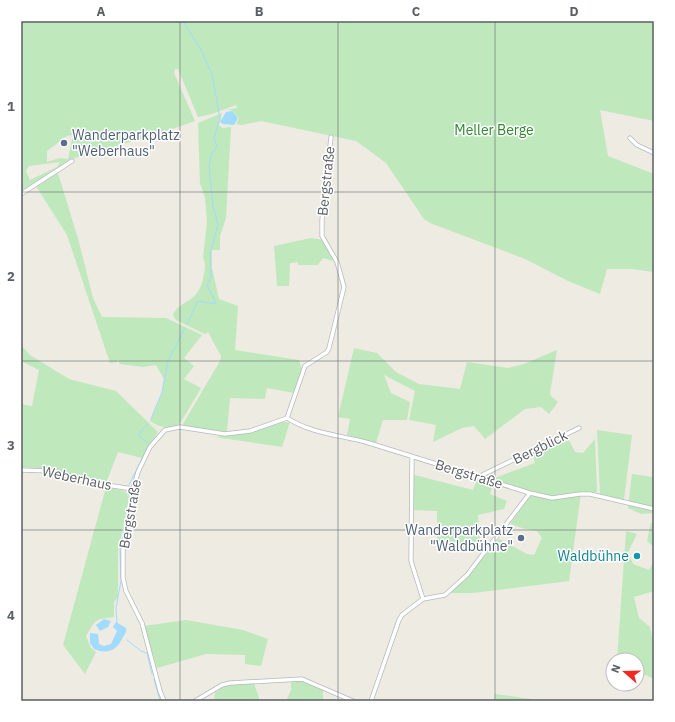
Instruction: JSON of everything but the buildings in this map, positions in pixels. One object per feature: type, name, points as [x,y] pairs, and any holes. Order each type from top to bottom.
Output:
[{"type":"street","name":"Bergstraße","points":[[287,418],[305,366],[327,352],[329,348],[344,287],[337,262],[322,236],[331,137]]},
{"type":"street","points":[[630,138],[637,144],[654,153]]},
{"type":"street","points":[[21,194],[72,161]]},
{"type":"street","name":"Bergstraße","points":[[164,701],[142,623],[126,591],[123,578],[123,550],[133,504],[133,489],[138,472],[150,447],[165,430],[180,427],[225,434],[250,430],[287,418],[312,431],[348,437],[530,493],[552,498],[590,494],[654,509]]},
{"type":"street","name":"Bergblick","points":[[478,477],[579,428]]},
{"type":"street","points":[[412,456],[411,561],[423,599]]},
{"type":"street","name":"Weberhaus","points":[[21,470],[51,471],[100,484],[133,489]]},
{"type":"street","points":[[370,701],[402,614],[423,599],[445,595],[467,575],[530,493]]},
{"type":"street","points":[[195,701],[222,685],[230,683],[297,678],[322,686],[353,701]]},
{"type":"green space","name":"Meller Berge","points":[[21,21],[654,21],[654,121],[600,110],[608,156],[654,174],[654,272],[632,269],[607,269],[600,294],[568,281],[525,259],[430,223],[424,219],[386,163],[356,141],[261,121],[242,125],[236,124],[239,118],[231,110],[226,110],[237,108],[236,105],[212,114],[198,117],[178,69],[175,69],[174,73],[195,121],[158,134],[71,159],[21,192]],"holes":[[[73,135],[68,159],[60,158],[47,162],[47,151],[67,136]],[[60,162],[57,167],[30,180],[26,171],[29,166]]]},
{"type":"green space","points":[[222,113],[219,125],[222,128],[231,127],[226,218],[220,236],[220,250],[212,250],[212,268],[219,299],[238,306],[235,350],[299,360],[302,370],[294,393],[267,388],[265,399],[230,398],[227,432],[213,432],[183,427],[183,424],[220,361],[221,356],[208,332],[205,334],[176,320],[173,315],[180,306],[194,297],[198,292],[202,284],[205,270],[203,258],[207,221],[205,198],[200,183],[198,123]]},
{"type":"green space","points":[[58,173],[79,242],[93,298],[102,317],[166,318],[202,335],[184,358],[194,366],[184,379],[201,388],[181,422],[174,427],[162,427],[150,421],[162,393],[164,379],[156,365],[143,367],[120,364],[117,358],[118,362],[110,363],[67,235],[36,186]]},
{"type":"green space","points":[[311,238],[323,240],[333,261],[323,258],[318,265],[298,265],[298,262],[290,263],[289,286],[277,286],[274,246]]},
{"type":"green space","points":[[21,345],[30,355],[69,379],[116,391],[158,432],[142,458],[118,452],[106,483],[49,469],[21,467],[21,404],[32,406],[39,370],[21,361]]},
{"type":"green space","points":[[354,348],[377,353],[396,372],[419,384],[460,389],[467,362],[508,368],[524,364],[557,350],[550,393],[551,396],[558,402],[549,414],[541,407],[525,409],[485,439],[474,426],[462,428],[433,442],[436,425],[409,420],[415,391],[384,375],[391,393],[410,402],[407,420],[383,420],[376,443],[347,435],[350,419],[338,417]]},
{"type":"green space","points":[[282,422],[290,422],[282,447],[215,437],[252,432]]},
{"type":"green space","points":[[597,430],[632,435],[624,499],[622,501],[600,494]]},
{"type":"green space","points":[[566,434],[575,452],[583,453],[595,439],[597,492],[581,493],[569,581],[473,593],[449,593],[468,576],[499,539],[527,554],[534,555],[542,538],[537,531],[510,524],[533,492],[494,482],[490,494],[507,501],[504,509],[478,515],[480,541],[437,550],[437,511],[411,510],[411,474],[473,490],[478,477],[489,480],[535,463],[532,452]]},
{"type":"green space","points":[[654,472],[654,513],[641,514],[628,508],[632,474],[653,477]]},
{"type":"green space","points":[[106,487],[125,491],[129,498],[118,551],[118,597],[114,602],[114,617],[99,620],[94,623],[86,636],[91,648],[96,652],[85,674],[63,645]]},
{"type":"green space","points":[[651,523],[654,523],[654,547],[647,541]]},
{"type":"green space","points":[[626,531],[637,534],[628,552],[633,564],[649,570],[654,561],[654,591],[634,597],[639,618],[650,627],[654,648],[654,679],[645,675],[645,652],[618,652]]},
{"type":"green space","points":[[186,620],[243,630],[268,639],[261,666],[245,664],[245,655],[206,654],[157,668],[144,626]]},
{"type":"green space","points":[[291,681],[301,681],[323,690],[323,701],[286,701],[291,690]]},
{"type":"green space","points":[[254,683],[260,701],[214,701],[215,693],[224,686]]},
{"type":"green space","points":[[495,694],[531,699],[530,701],[494,701]]},
{"type":"water","points":[[232,111],[238,118],[234,125],[223,124],[220,122],[226,112]]},
{"type":"water","points":[[104,619],[111,621],[108,627],[100,631],[96,625]]},
{"type":"water","points":[[116,622],[126,628],[126,632],[118,645],[112,650],[108,651],[99,651],[94,649],[90,643],[90,633],[98,634],[99,644],[104,646],[111,644],[117,631],[113,627]]},
{"type":"waterway","points":[[183,21],[201,50],[212,74],[220,118],[214,138],[217,146],[211,156],[209,166],[213,207],[218,224],[210,254],[211,277],[207,285],[216,304],[198,301],[187,324]]},
{"type":"waterway","points":[[151,419],[162,392],[168,361],[185,328]]},
{"type":"waterway","points":[[129,485],[149,444],[138,435],[148,424]]},
{"type":"waterway","points":[[117,623],[116,608],[121,581],[120,549],[130,498],[127,492]]},
{"type":"waterway","points":[[127,640],[141,651],[147,653],[152,674]]},
{"type":"waterway","points":[[154,679],[160,701]]},
{"type":"place","name":"Wanderparkplatz \"Weberhaus\"","points":[[64,143]]},
{"type":"place","name":"Wanderparkplatz \"Waldbühne\"","points":[[521,538]]},
{"type":"place","name":"Waldbühne","points":[[637,556]]}]
